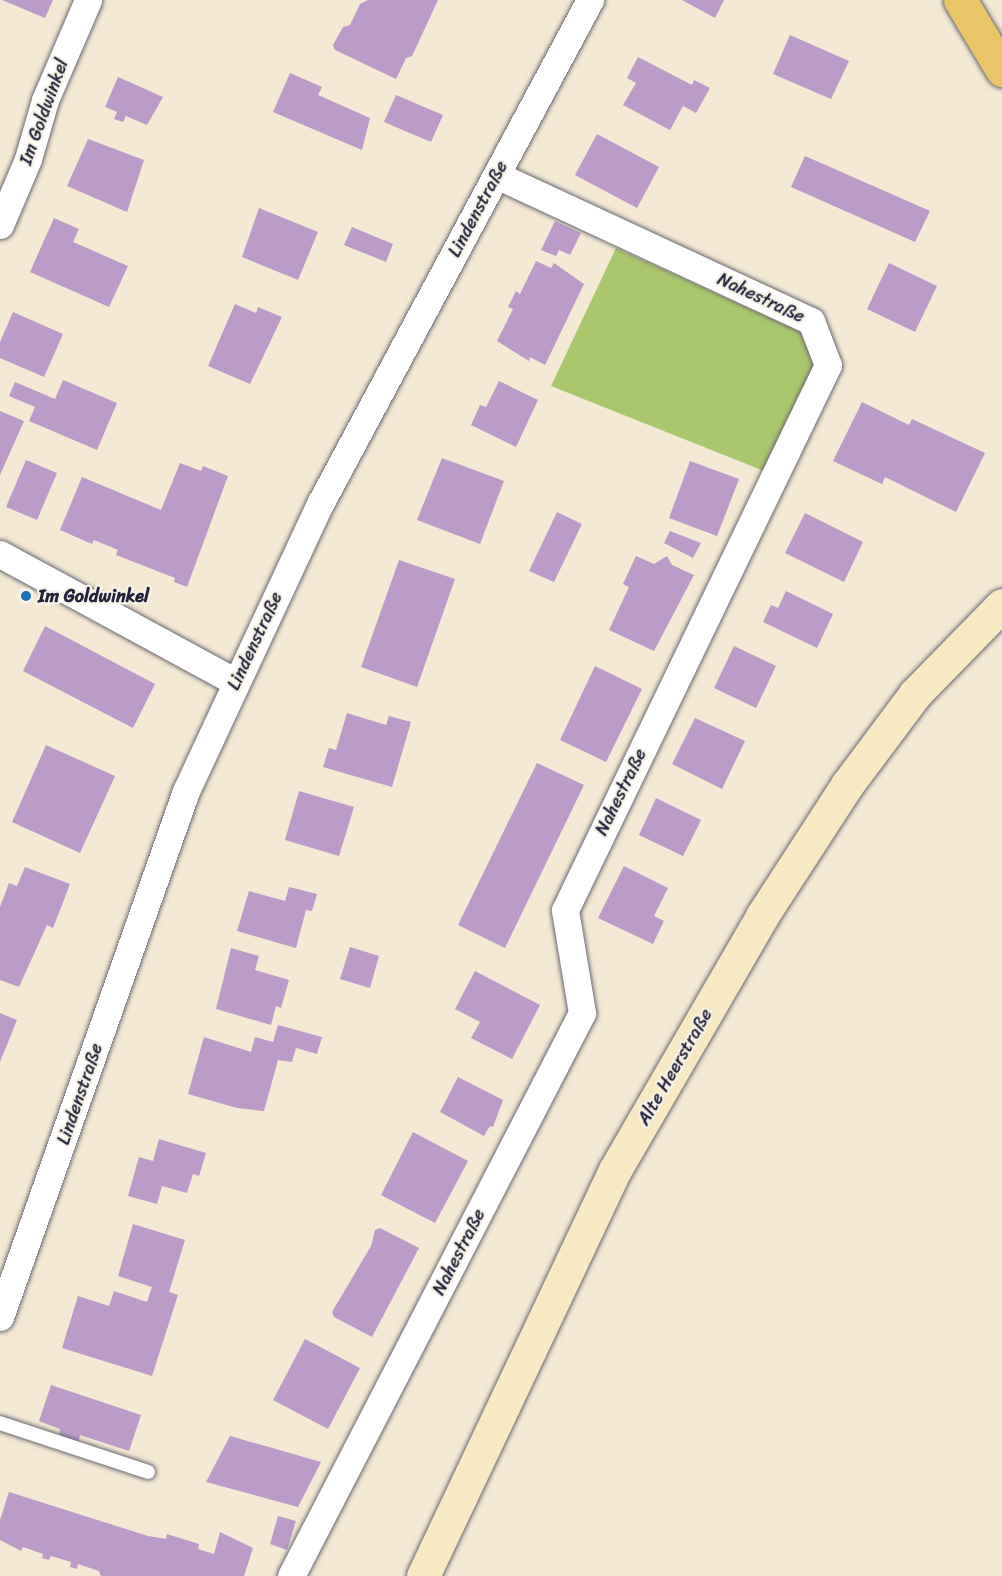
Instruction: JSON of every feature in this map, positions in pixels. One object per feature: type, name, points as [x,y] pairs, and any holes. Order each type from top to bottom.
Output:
[{"type":"main road","points":[[960,0],[997,63]]},
{"type":"main road","points":[[970,0],[997,63]]},
{"type":"street","name":"Im Goldwinkel","points":[[0,225],[28,159],[45,99],[88,0]]},
{"type":"street","name":"Lindenstraße","points":[[0,1317],[186,791],[321,501],[590,0]]},
{"type":"street","name":"Nahestraße","points":[[291,1576],[582,1013],[565,910],[828,364],[811,321],[496,175]]},
{"type":"street","points":[[0,554],[236,682]]},
{"type":"street","name":"Alte Heerstraße","points":[[423,1576],[615,1170],[756,926],[848,785],[915,694],[1002,605]]},
{"type":"lane","points":[[0,1423],[148,1472]]},
{"type":"green space","points":[[616,248],[804,333],[817,368],[764,471],[551,386]]},
{"type":"building","points":[[2,0],[53,0],[45,18]]},
{"type":"building","points":[[368,0],[438,0],[412,56],[406,58],[396,79],[335,50],[333,45],[343,27],[350,25],[360,4]]},
{"type":"building","points":[[682,0],[724,0],[715,18]]},
{"type":"building","points":[[790,35],[849,61],[831,99],[773,74]]},
{"type":"building","points":[[638,57],[692,85],[694,80],[710,88],[696,113],[683,106],[670,130],[623,105],[636,83],[627,78]]},
{"type":"building","points":[[290,73],[322,87],[318,95],[370,118],[362,150],[273,112]]},
{"type":"building","points":[[118,77],[163,97],[147,125],[126,116],[123,122],[114,119],[117,112],[105,107]]},
{"type":"building","points":[[396,95],[443,115],[431,142],[384,122]]},
{"type":"building","points":[[597,134],[659,167],[637,208],[575,175]]},
{"type":"building","points":[[88,139],[144,160],[127,212],[67,186]]},
{"type":"building","points":[[805,156],[930,211],[915,242],[791,187]]},
{"type":"building","points":[[259,208],[318,232],[298,280],[242,257]]},
{"type":"building","points":[[54,218],[79,229],[73,242],[128,266],[109,307],[30,272]]},
{"type":"building","points":[[555,221],[581,233],[570,255],[559,250],[556,256],[541,250]]},
{"type":"building","points":[[352,227],[393,244],[386,262],[344,245]]},
{"type":"building","points":[[536,261],[551,268],[554,263],[584,284],[545,365],[530,357],[529,361],[497,341],[513,309],[508,307],[516,291],[520,294]]},
{"type":"building","points":[[889,263],[937,286],[915,332],[867,309]]},
{"type":"building","points":[[235,304],[256,313],[258,307],[282,317],[250,384],[208,366]]},
{"type":"building","points":[[13,312],[63,334],[44,377],[0,358],[0,342]]},
{"type":"building","points":[[63,380],[117,403],[97,450],[29,421],[35,407],[9,396],[15,382],[55,399]]},
{"type":"building","points":[[499,381],[538,400],[516,447],[471,425],[480,405],[486,407]]},
{"type":"building","points":[[862,402],[909,425],[912,419],[985,453],[956,512],[885,477],[882,484],[833,461]]},
{"type":"building","points":[[0,411],[24,421],[0,475]]},
{"type":"building","points":[[442,458],[504,481],[480,544],[417,520]]},
{"type":"building","points":[[26,460],[57,473],[37,520],[6,507]]},
{"type":"building","points":[[690,461],[739,479],[717,536],[669,518]]},
{"type":"building","points":[[180,463],[201,471],[203,466],[228,476],[187,587],[174,582],[175,578],[116,555],[118,550],[94,540],[92,544],[60,530],[82,477],[161,510]]},
{"type":"building","points":[[557,512],[582,524],[554,582],[529,571]]},
{"type":"building","points":[[805,513],[863,542],[844,582],[785,553]]},
{"type":"building","points":[[670,531],[701,543],[693,558],[664,543]]},
{"type":"building","points":[[636,556],[654,564],[667,556],[672,565],[694,575],[654,651],[609,630],[629,587],[623,584]]},
{"type":"building","points":[[399,560],[455,579],[417,687],[361,667]]},
{"type":"building","points":[[786,591],[833,614],[817,648],[763,622],[771,605],[778,608]]},
{"type":"building","points":[[45,626],[155,684],[133,728],[23,671]]},
{"type":"building","points":[[734,646],[776,666],[756,708],[714,688]]},
{"type":"building","points":[[595,666],[642,689],[606,762],[560,740]]},
{"type":"building","points":[[347,713],[386,725],[389,716],[411,722],[392,787],[323,767],[329,748],[336,750]]},
{"type":"building","points":[[695,718],[745,741],[722,789],[672,764]]},
{"type":"building","points":[[46,745],[115,776],[80,853],[12,822]]},
{"type":"building","points":[[537,763],[584,785],[505,948],[458,925]]},
{"type":"building","points":[[299,791],[354,807],[339,856],[285,840]]},
{"type":"building","points":[[656,798],[701,820],[683,856],[639,835]]},
{"type":"building","points":[[624,866],[668,888],[654,916],[664,921],[653,944],[598,918]]},
{"type":"building","points":[[25,867],[70,884],[53,928],[47,925],[19,987],[0,980],[0,907],[9,883],[17,886]]},
{"type":"building","points":[[289,887],[317,894],[312,911],[306,910],[296,948],[237,931],[249,891],[285,901]]},
{"type":"building","points":[[350,947],[379,956],[370,988],[340,979]]},
{"type":"building","points":[[231,948],[259,956],[255,970],[289,980],[281,1008],[276,1006],[271,1025],[216,1009]]},
{"type":"building","points":[[475,971],[540,1005],[512,1059],[471,1038],[480,1022],[455,1009]]},
{"type":"building","points":[[0,1013],[17,1020],[0,1062]]},
{"type":"building","points":[[278,1025],[322,1037],[317,1054],[296,1048],[292,1062],[278,1060],[264,1111],[237,1108],[188,1094],[204,1037],[251,1052],[255,1037],[273,1042]]},
{"type":"building","points":[[458,1077],[503,1100],[493,1127],[490,1126],[484,1136],[440,1112]]},
{"type":"building","points":[[413,1132],[468,1161],[435,1223],[381,1195]]},
{"type":"building","points":[[159,1139],[206,1153],[199,1176],[193,1174],[187,1193],[162,1186],[157,1204],[128,1196],[139,1157],[153,1161]]},
{"type":"building","points":[[133,1224],[185,1240],[169,1292],[178,1295],[152,1376],[62,1348],[78,1296],[109,1306],[114,1291],[147,1302],[152,1287],[118,1276]]},
{"type":"building","points":[[380,1228],[419,1248],[372,1337],[334,1317],[332,1312],[371,1246],[375,1230]]},
{"type":"building","points":[[305,1339],[360,1368],[328,1429],[273,1400]]},
{"type":"building","points":[[51,1385],[141,1415],[129,1451],[80,1435],[78,1444],[66,1440],[59,1435],[60,1429],[39,1421]]},
{"type":"building","points":[[230,1436],[321,1462],[298,1507],[206,1482]]},
{"type":"building","points":[[9,1492],[148,1536],[166,1539],[167,1534],[199,1544],[198,1549],[214,1554],[220,1532],[253,1548],[244,1576],[101,1576],[99,1571],[78,1564],[77,1569],[70,1567],[71,1562],[51,1556],[49,1560],[42,1558],[43,1554],[23,1547],[21,1551],[0,1540],[0,1520]]},
{"type":"building","points":[[278,1516],[296,1521],[287,1550],[270,1544]]},
{"type":"place","name":"Im Goldwinkel","points":[[26,596]]}]
